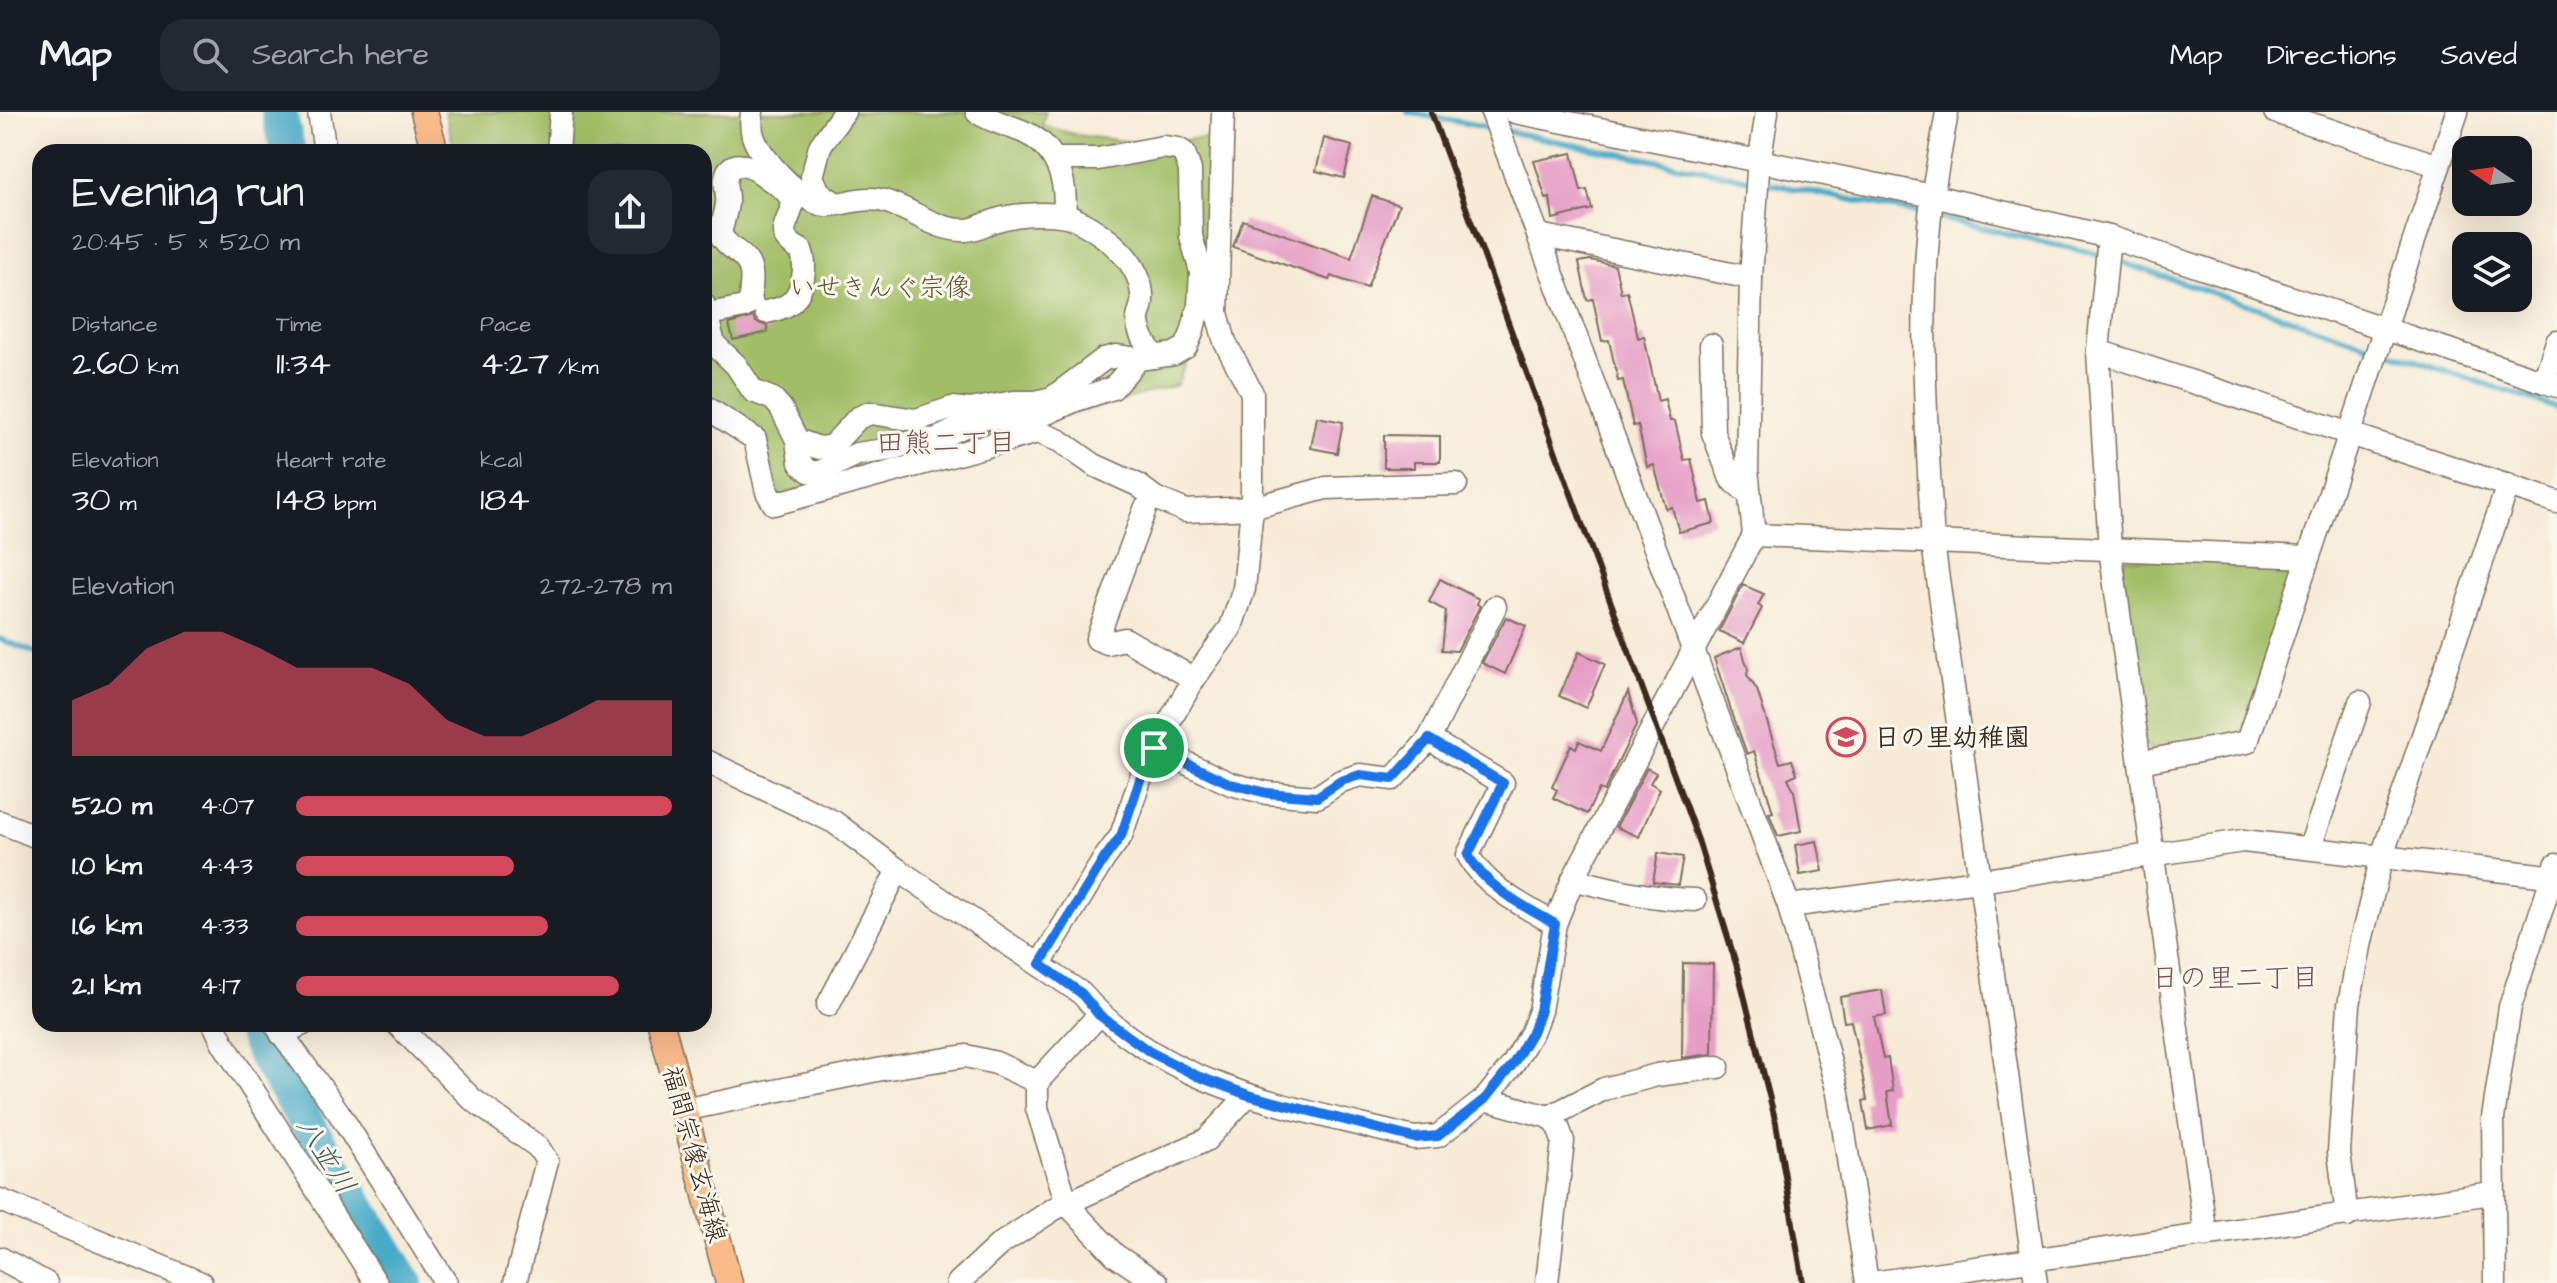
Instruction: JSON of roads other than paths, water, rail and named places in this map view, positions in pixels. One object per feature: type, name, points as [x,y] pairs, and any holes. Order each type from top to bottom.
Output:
[{"type":"main road","points":[[424,112],[433,144]]},
{"type":"main road","name":"福間宗像玄海線","points":[[663,1032],[729,1283]]},
{"type":"street","points":[[319,112],[324,144]]},
{"type":"street","points":[[559,144],[561,112]]},
{"type":"street","points":[[752,112],[753,136],[761,152],[801,195],[824,205],[863,198],[880,200],[921,218],[963,230],[1014,216],[1064,214],[1099,233],[1119,249],[1139,279],[1142,300],[1138,328],[1146,358]]},
{"type":"street","points":[[835,203],[819,192],[812,177],[824,138],[844,112]]},
{"type":"street","points":[[977,112],[993,122],[1038,139],[1055,159],[1063,182],[1064,214]]},
{"type":"street","points":[[797,440],[819,448],[832,446],[858,418],[870,413],[916,420],[952,408],[1036,418],[1113,388],[1146,358],[1174,354],[1186,347],[1222,227],[1223,112]]},
{"type":"street","points":[[712,764],[834,822],[898,870],[1081,993],[1099,1015],[1150,1052],[1197,1076],[1248,1095],[1414,1138],[1438,1136],[1485,1099],[1513,1064],[1532,1032],[1540,1011],[1555,924],[1573,879],[1754,535],[1747,469],[1751,278],[1758,174],[1767,112]]},
{"type":"street","points":[[1947,112],[1932,199],[1925,302],[1926,421],[1933,543],[2035,1272]]},
{"type":"street","points":[[2275,112],[2439,166]]},
{"type":"street","points":[[2140,762],[2247,742],[2457,112]]},
{"type":"street","points":[[2492,1193],[2206,1236],[2035,1272],[1870,1283],[1838,1093],[1789,906],[1539,235],[1501,121],[1597,120],[1758,174],[1932,199],[2385,327],[2550,384],[2557,342]]},
{"type":"street","points":[[1040,964],[1121,836],[1146,762],[1194,679],[1231,627],[1244,589],[1252,508],[1252,393],[1225,342],[1209,273],[1191,236],[1190,170],[1184,153],[1163,147],[1098,159],[1055,159]]},
{"type":"street","points":[[712,310],[744,307],[751,301],[749,264],[726,245],[720,234],[727,203],[727,173],[740,165],[753,168],[789,195],[791,202],[784,234],[789,243],[801,250],[806,261],[795,297],[783,307],[766,312]]},
{"type":"street","points":[[1539,235],[1751,278]]},
{"type":"street","points":[[2108,250],[2098,351],[2110,549],[2206,1236]]},
{"type":"street","points":[[712,331],[718,349],[736,365],[753,391],[773,399],[781,408],[797,440],[800,463],[809,471],[818,473],[857,454],[892,449],[919,439],[935,440],[948,432],[966,428],[977,413]]},
{"type":"street","points":[[1711,345],[1713,433],[1731,479],[1749,494]]},
{"type":"street","points":[[2098,351],[2557,502]]},
{"type":"street","points":[[712,411],[755,439],[767,492],[774,504],[1038,432],[1060,441],[1094,465],[1138,485],[1155,498],[1186,511],[1252,508],[1326,488],[1456,484]]},
{"type":"street","points":[[2347,1216],[2339,1152],[2349,1005],[2361,941],[2382,856],[2508,485]]},
{"type":"street","points":[[1145,509],[1097,639],[1107,643],[1125,639],[1194,679]]},
{"type":"street","points":[[1754,535],[2308,557]]},
{"type":"street","points":[[1154,748],[1231,784],[1267,793],[1317,797],[1341,781],[1360,775],[1393,779],[1429,739],[1495,607]]},
{"type":"street","points":[[2310,847],[2360,702]]},
{"type":"street","points":[[1429,739],[1503,783],[1468,855],[1476,870],[1494,885],[1555,924]]},
{"type":"street","points":[[0,822],[32,835]]},
{"type":"street","points":[[1789,906],[2243,841],[2555,872],[2510,1007],[2493,1118],[2495,1283]]},
{"type":"street","points":[[828,1005],[898,870]]},
{"type":"street","points":[[1573,879],[1626,893],[1695,900]]},
{"type":"street","points":[[1099,1015],[1037,1082],[1037,1108],[1067,1204],[1115,1255],[1157,1283]]},
{"type":"street","points":[[218,1032],[376,1283]]},
{"type":"street","points":[[280,1032],[339,1113],[446,1283]]},
{"type":"street","points":[[405,1032],[472,1099],[538,1147],[547,1161],[515,1283]]},
{"type":"street","points":[[683,1110],[882,1069],[966,1056],[996,1063],[1037,1082]]},
{"type":"street","points":[[1549,1117],[1604,1089],[1657,1075],[1718,1067]]},
{"type":"street","points":[[958,1283],[999,1245],[1054,1209],[1206,1140],[1248,1095]]},
{"type":"street","points":[[1485,1099],[1549,1117],[1558,1127],[1563,1141],[1547,1283]]},
{"type":"street","points":[[0,1200],[201,1283]]},
{"type":"street","points":[[0,1258],[46,1283]]},
{"type":"waterway","name":"八並川","points":[[279,112],[286,144]]},
{"type":"waterway","points":[[1408,112],[1491,128]]},
{"type":"waterway","points":[[1506,131],[1913,212],[2101,255]]},
{"type":"waterway","points":[[2112,259],[2557,408]]},
{"type":"waterway","points":[[0,639],[32,652]]},
{"type":"waterway","name":"八並川","points":[[255,1032],[263,1052],[405,1283]]},
{"type":"railway","points":[[1431,112],[1698,840],[1737,967],[1776,1123],[1803,1283]]},
{"type":"place","name":"日の里幼稚園","points":[[1846,737]]},
{"type":"district","name":"田熊二丁目","points":[[946,442]]},
{"type":"district","name":"日の里二丁目","points":[[2235,977]]},
{"type":"park label","name":"いせきんぐ宗像","points":[[880,287]]}]
